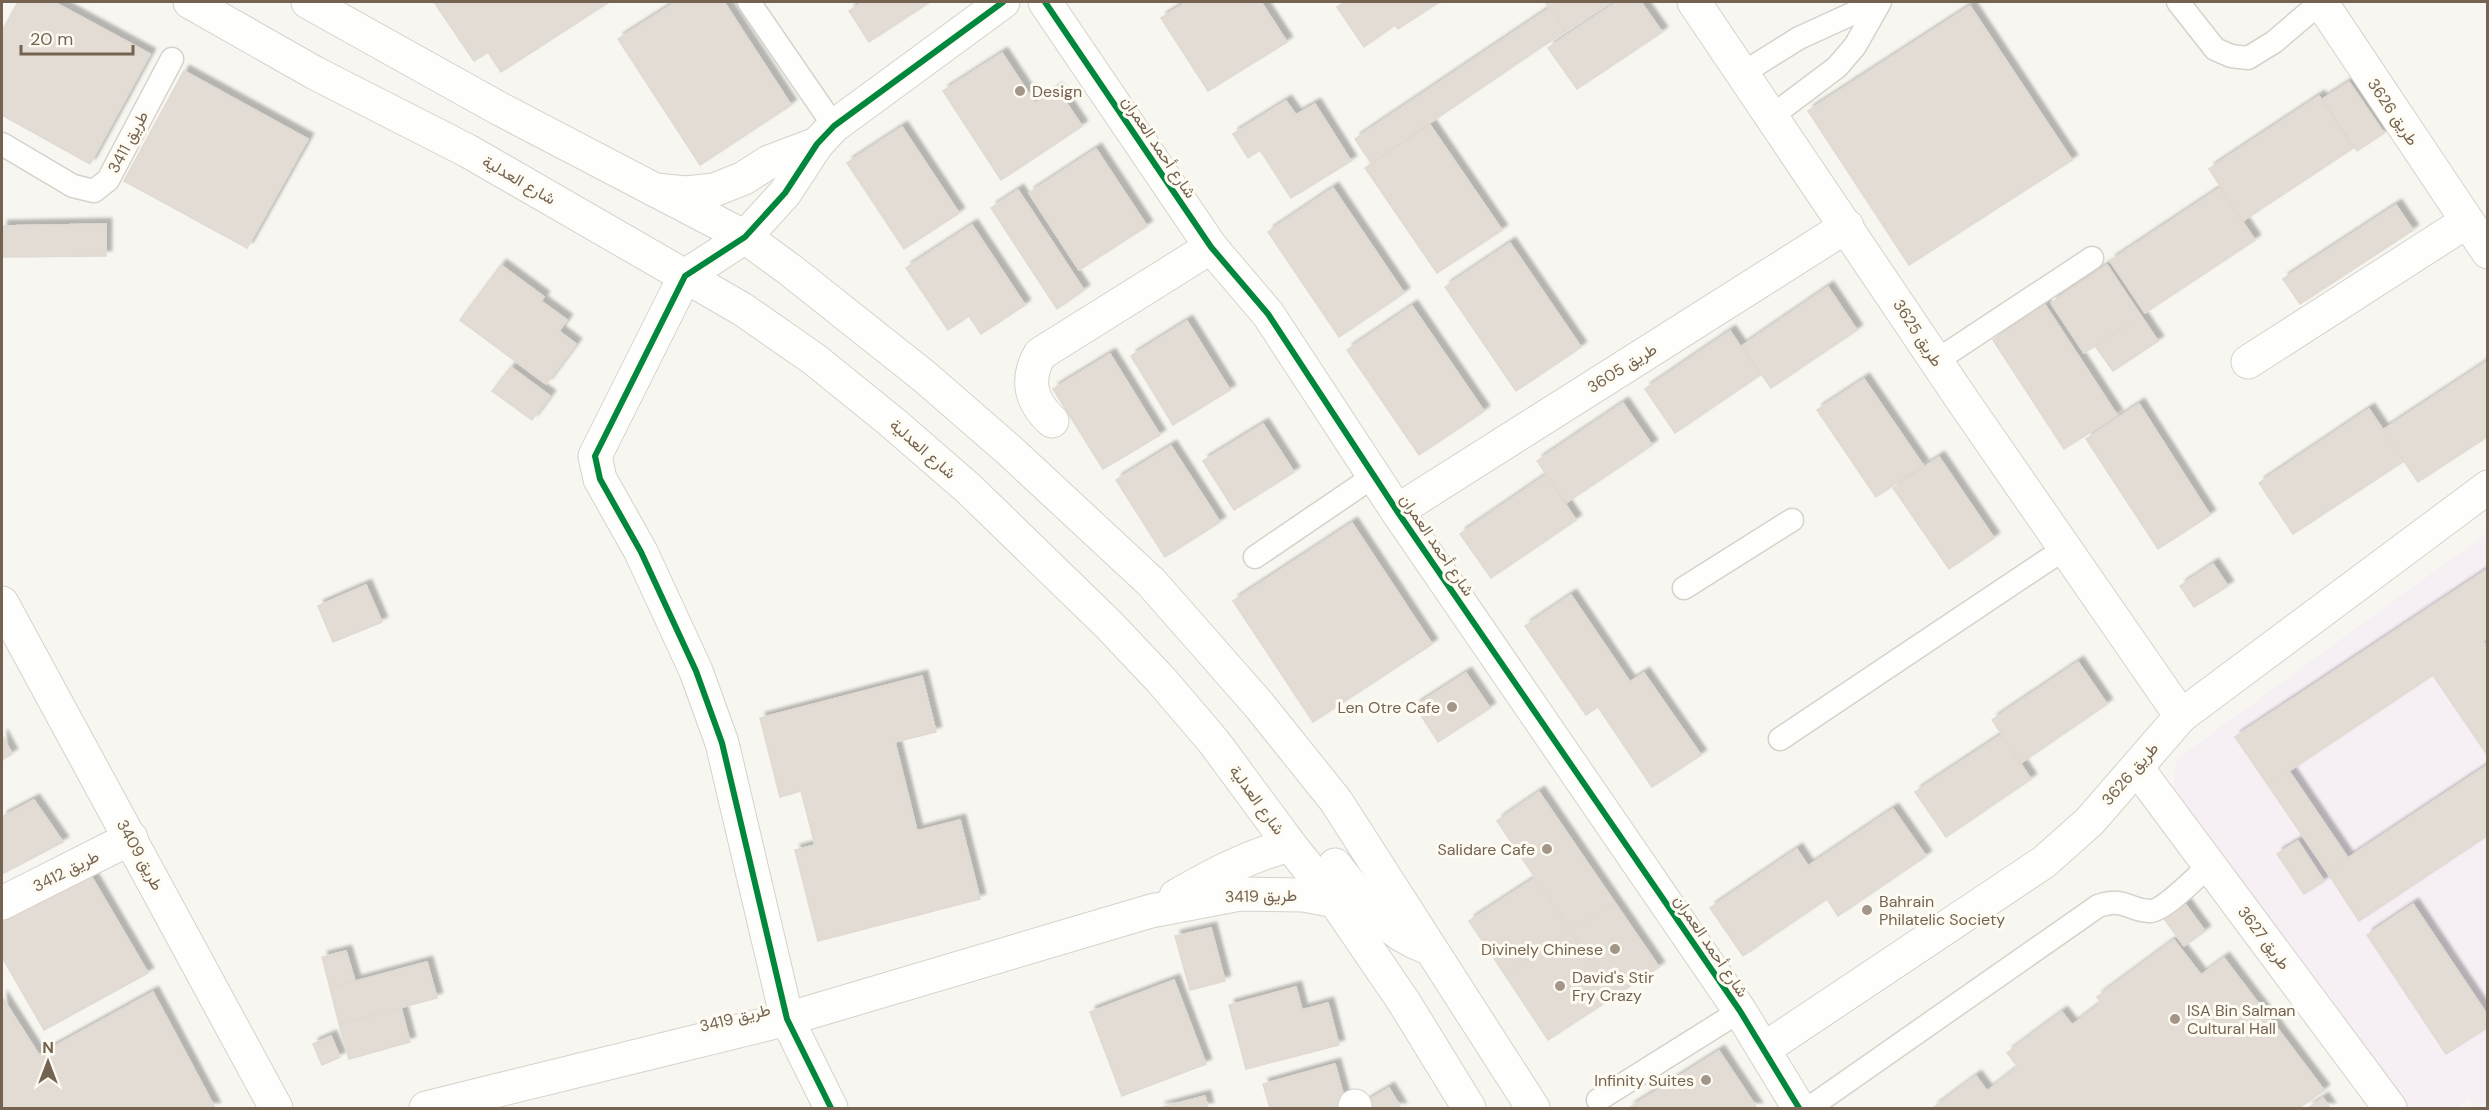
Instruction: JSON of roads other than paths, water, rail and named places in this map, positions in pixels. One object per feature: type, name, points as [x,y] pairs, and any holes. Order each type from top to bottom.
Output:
[{"type":"street","name":"شارع العدلية","points":[[190,2],[315,73],[468,151],[742,309],[814,359],[969,489],[1161,680],[1215,742],[1290,845],[1335,901],[1404,1002],[1469,1108]]},
{"type":"street","points":[[308,2],[500,109],[745,237],[925,377],[1009,450],[1151,582],[1259,705],[1336,801],[1428,948],[1533,1108]]},
{"type":"street","points":[[655,190],[686,193],[714,190],[744,178],[769,162],[825,135],[1003,2]]},
{"type":"street","name":"شارع أحمد العمران","points":[[1045,2],[1210,247],[1268,314],[1397,511],[1740,1011],[1800,1108]]},
{"type":"street","name":"طريق 3625","points":[[1695,2],[1936,361],[2181,717]]},
{"type":"street","name":"طريق 3626","points":[[2321,2],[2487,252]]},
{"type":"street","points":[[825,135],[785,193],[745,237],[686,276],[594,456],[600,479],[641,552],[696,671],[722,743],[787,1019],[831,1108]]},
{"type":"street","points":[[2248,362],[2466,222]]},
{"type":"street","name":"طريق 3605","points":[[1397,511],[1847,226]]},
{"type":"street","points":[[1052,421],[1039,409],[1031,384],[1032,372],[1040,354],[1210,247]]},
{"type":"street","name":"طريق 3626","points":[[1764,1049],[2044,862],[2090,821],[2181,717],[2487,487]]},
{"type":"street","name":"طريق 3409","points":[[2,603],[276,1108]]},
{"type":"street","name":"طريق 3627","points":[[2137,768],[2390,1108]]},
{"type":"street","name":"طريق 3412","points":[[2,903],[130,838]]},
{"type":"street","points":[[1290,845],[1301,843],[1326,854],[1388,926],[1403,938],[1428,948]]},
{"type":"street","name":"طريق 3419","points":[[1151,911],[1232,866],[1260,853],[1290,845]]},
{"type":"street","name":"طريق 3419","points":[[426,1108],[787,1019],[1151,911],[1240,894],[1304,895],[1335,901]]},
{"type":"lane","points":[[749,2],[825,135]]},
{"type":"lane","points":[[1743,73],[1799,38],[1879,2]]},
{"type":"lane","points":[[1772,116],[1837,67],[1855,46],[1879,2]]},
{"type":"lane","points":[[2178,2],[2215,49],[2231,56],[2248,58],[2274,42],[2321,2]]},
{"type":"lane","name":"طريق 3411","points":[[2,144],[74,186],[94,191],[108,180],[172,59]]},
{"type":"lane","points":[[1936,361],[2092,258]]},
{"type":"lane","points":[[1255,557],[1374,476]]},
{"type":"lane","points":[[1684,588],[1791,520]]},
{"type":"lane","points":[[1780,739],[2064,549]]},
{"type":"lane","points":[[1809,1108],[2098,906],[2125,903],[2144,910],[2158,909],[2209,866]]},
{"type":"lane","points":[[1598,1100],[1740,1011]]},
{"type":"place","name":"Design","points":[[1020,91]]},
{"type":"place","name":"Len Otre Cafe","points":[[1452,707]]},
{"type":"place","name":"Salidare Cafe","points":[[1547,849]]},
{"type":"place","name":"Bahrain Philatelic Society","points":[[1867,910]]},
{"type":"place","name":"Divinely Chinese","points":[[1615,949]]},
{"type":"place","name":"David's Stir Fry Crazy","points":[[1560,986]]},
{"type":"place","name":"ISA Bin Salman Cultural Hall","points":[[2175,1019]]},
{"type":"place","name":"Infinity Suites","points":[[1706,1080]]}]
